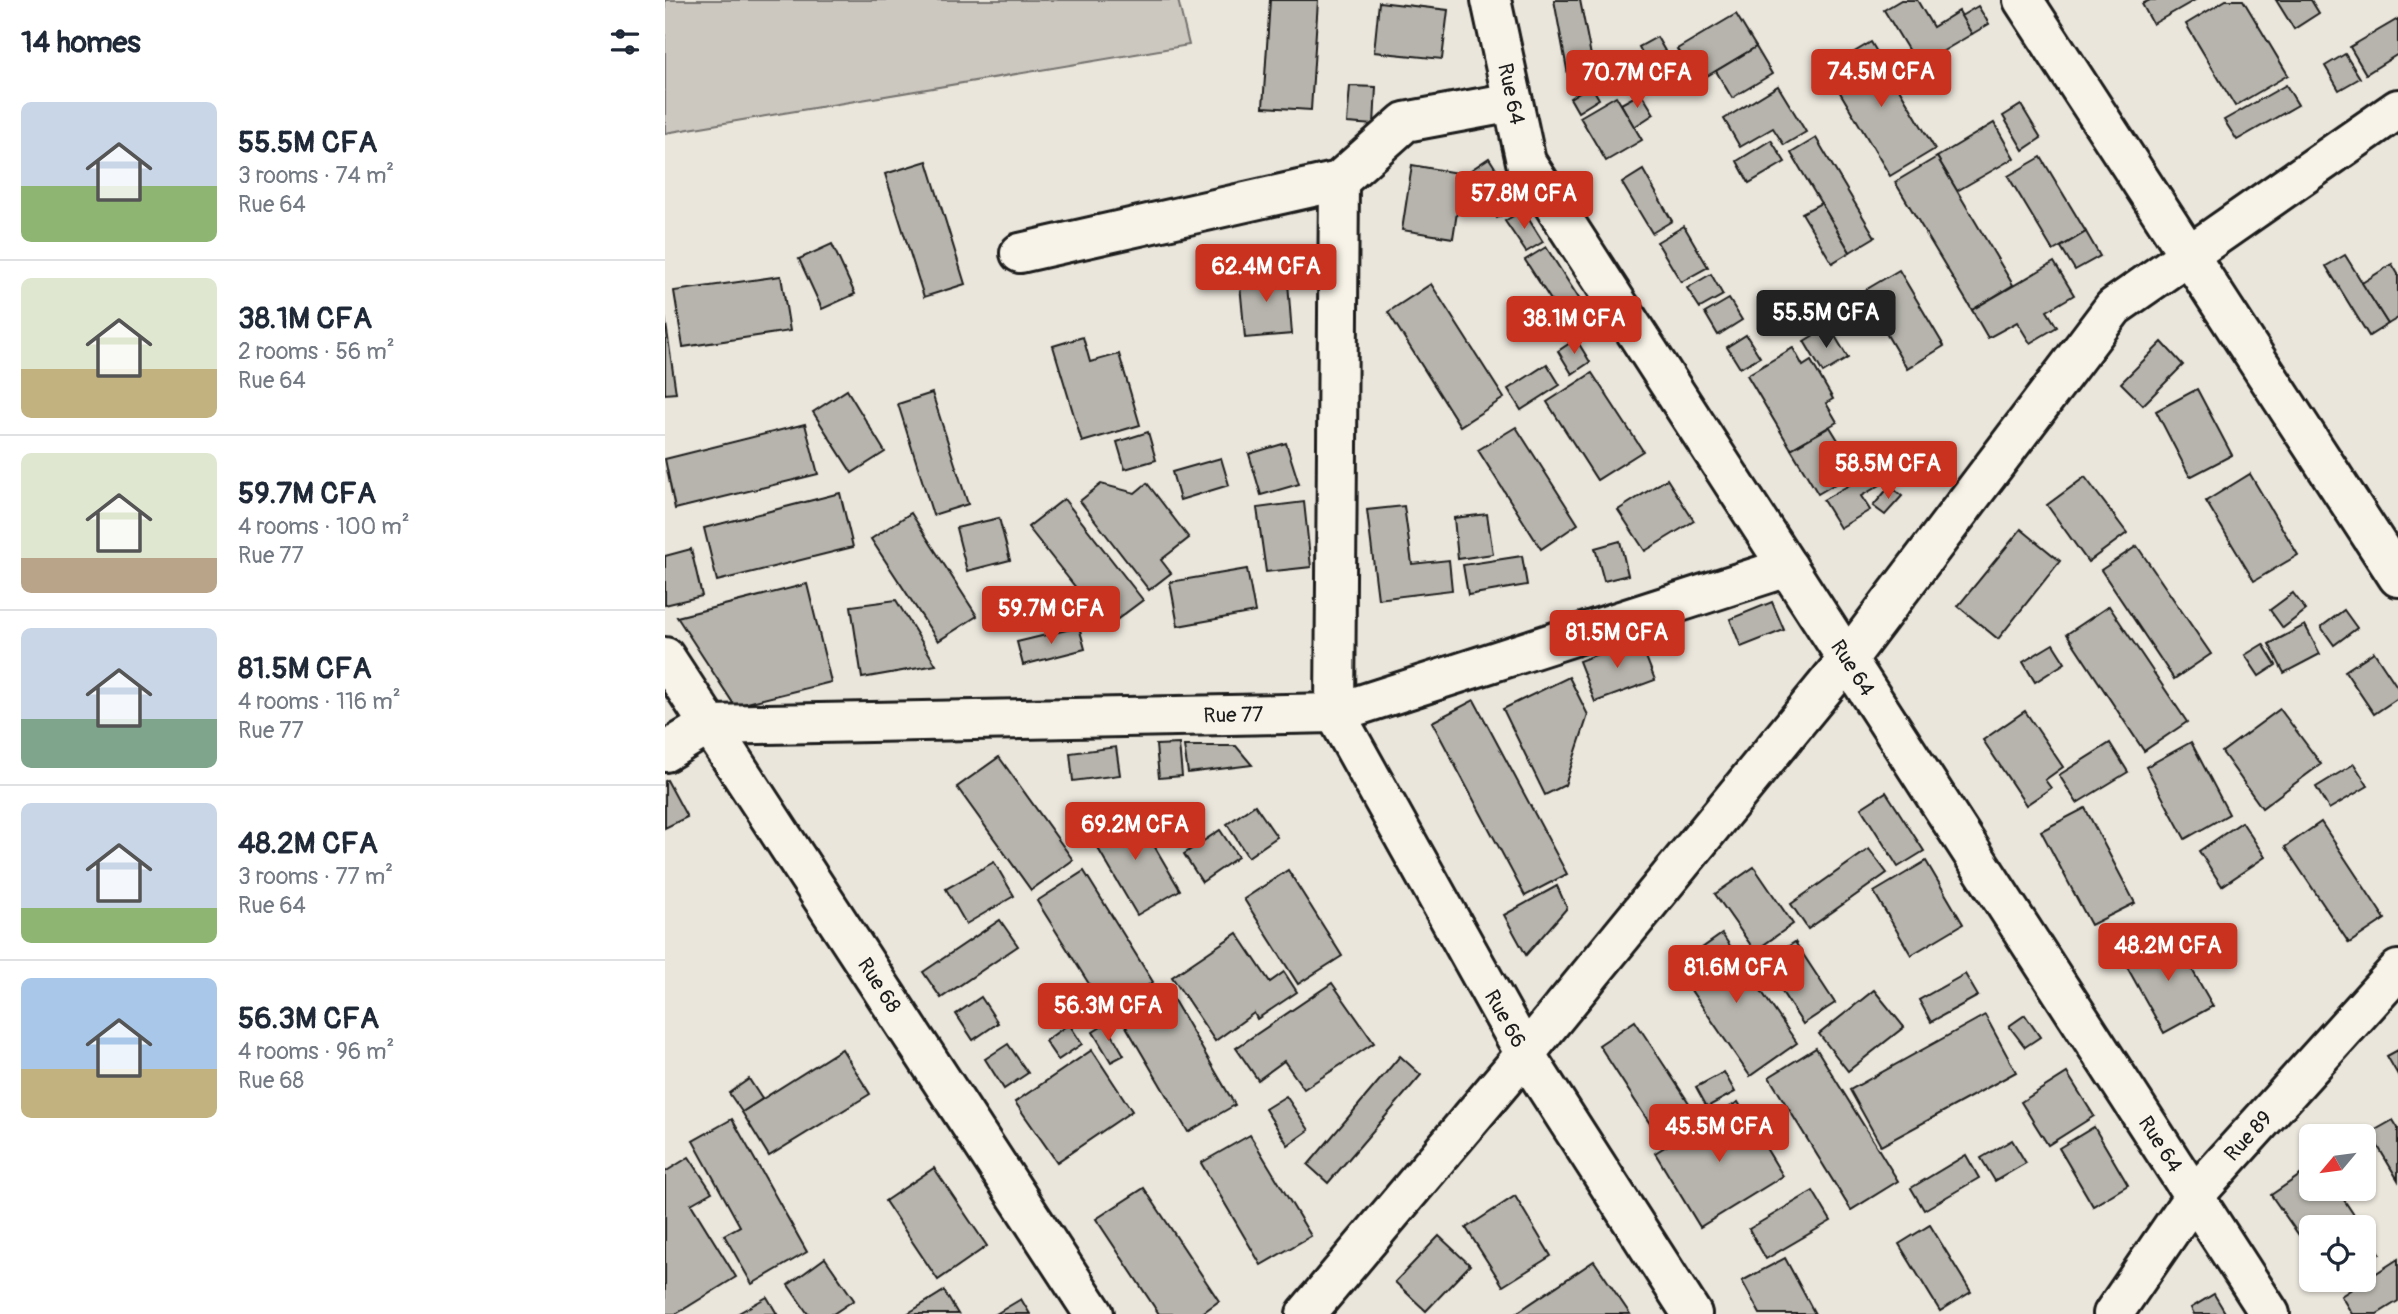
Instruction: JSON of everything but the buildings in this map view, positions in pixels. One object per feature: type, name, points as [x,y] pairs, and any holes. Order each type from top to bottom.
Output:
[{"type":"street","name":"Rue 64","points":[[1491,0],[1526,162],[2270,1314]]},
{"type":"street","points":[[2023,0],[2398,577]]},
{"type":"street","points":[[1020,253],[1339,181],[1405,122],[1513,102]]},
{"type":"street","points":[[1306,1314],[1525,1054],[1847,660],[2114,307],[2398,109]]},
{"type":"street","points":[[1335,713],[1339,181]]},
{"type":"street","name":"Rue 77","points":[[709,725],[1335,713],[1787,567]]},
{"type":"street","name":"Rue 68","points":[[665,657],[1094,1314]]},
{"type":"street","name":"Rue 66","points":[[1335,713],[1525,1054],[1692,1314]]},
{"type":"street","points":[[665,752],[709,725]]},
{"type":"street","name":"Rue 89","points":[[2113,1314],[2194,1196],[2398,970]]},
{"type":"shaded area","points":[[665,0],[1178,0],[1189,45],[665,133]]}]
